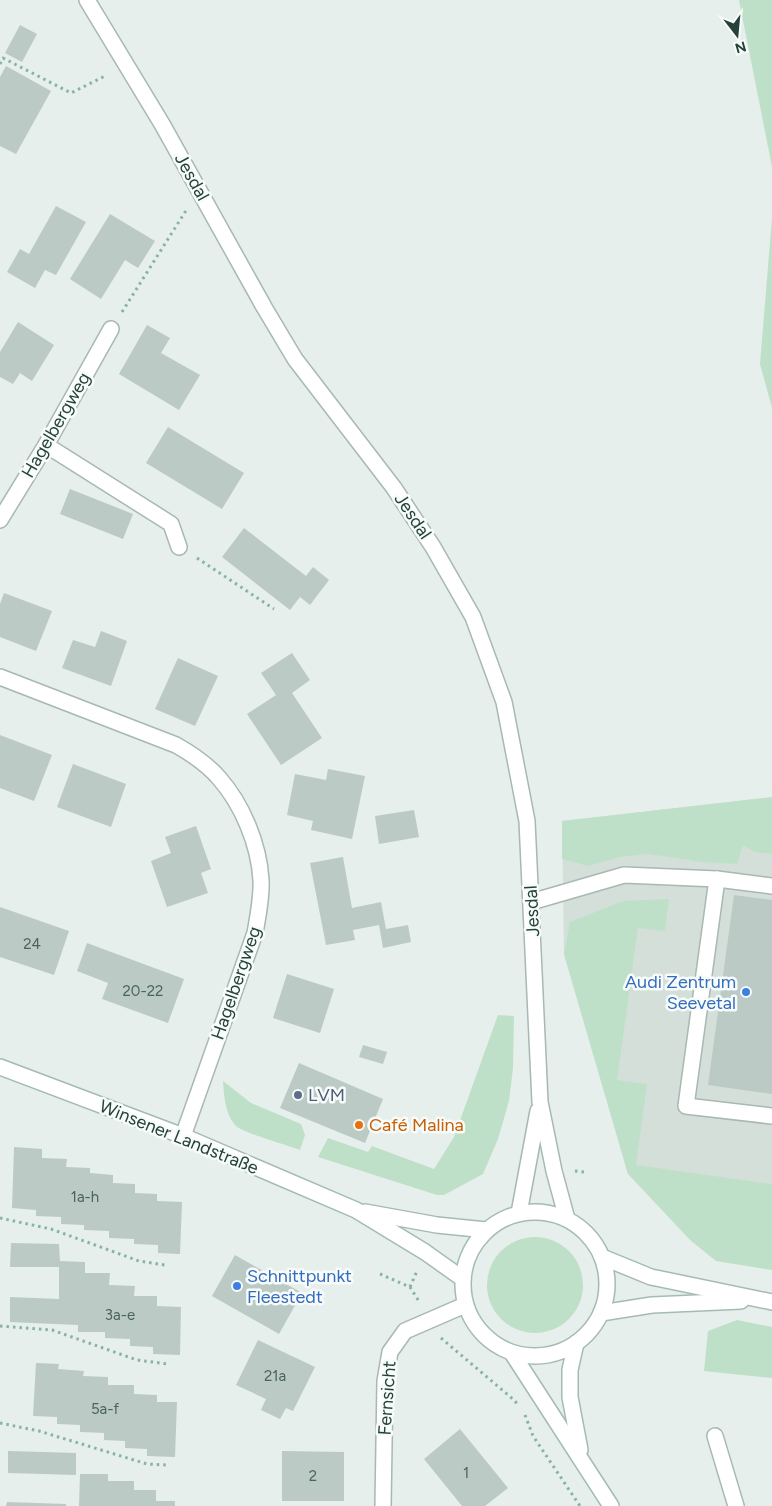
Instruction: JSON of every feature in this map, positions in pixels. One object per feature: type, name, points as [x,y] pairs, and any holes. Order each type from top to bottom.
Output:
[{"type":"street","name":"Jesdal","points":[[89,1],[162,124],[295,359],[394,488],[434,547],[472,617],[504,702],[527,820],[540,1102],[554,1171],[567,1219]]},
{"type":"street","name":"Hagelbergweg","points":[[0,520],[46,445],[111,329]]},
{"type":"street","points":[[46,445],[171,524],[179,547]]},
{"type":"street","name":"Hagelbergweg","points":[[0,677],[176,745],[192,754],[219,778],[238,805],[248,827],[256,853],[261,880],[255,933],[183,1136]]},
{"type":"street","points":[[531,902],[624,874],[716,879],[772,886]]},
{"type":"street","points":[[716,879],[686,1106],[772,1116]]},
{"type":"street","name":"Winsener Landstraße","points":[[0,1067],[183,1136],[356,1210],[425,1252],[462,1279]]},
{"type":"street","name":"Jesdal","points":[[519,1213],[540,1102]]},
{"type":"street","name":"Winsener Landstraße","points":[[356,1210],[437,1225],[486,1230]]},
{"type":"street","points":[[543,1212],[567,1219],[582,1229],[594,1242],[602,1257],[607,1275],[606,1295],[601,1313],[595,1324],[576,1343],[556,1353],[534,1356],[512,1353],[492,1342],[476,1326],[465,1305],[462,1279],[466,1261],[474,1245],[486,1230],[501,1220],[519,1213],[543,1212]]},
{"type":"street","points":[[602,1257],[651,1277],[767,1301]]},
{"type":"street","points":[[601,1313],[652,1305],[767,1301]]},
{"type":"street","name":"Fernsicht","points":[[384,1506],[385,1381],[390,1352],[405,1332],[465,1305]]},
{"type":"street","points":[[576,1343],[570,1370],[570,1397],[581,1457]]},
{"type":"street","points":[[512,1353],[611,1506]]},
{"type":"street","points":[[715,1436],[736,1506]]},
{"type":"path","points":[[0,64],[3,58],[71,93],[112,72]]},
{"type":"path","points":[[111,329],[189,204]]},
{"type":"path","points":[[179,547],[274,609]]},
{"type":"path","points":[[0,1218],[52,1229],[139,1261],[165,1265]]},
{"type":"path","points":[[380,1274],[410,1287],[440,1337],[514,1400],[519,1407]]},
{"type":"path","points":[[0,1326],[52,1330],[136,1360],[168,1364]]},
{"type":"path","points":[[525,1414],[533,1436],[580,1506]]},
{"type":"path","points":[[0,1423],[39,1431],[147,1464],[166,1465]]},
{"type":"shaded area","points":[[772,797],[772,1249],[628,1174],[564,954],[562,821]]},
{"type":"green space","points":[[739,0],[772,0],[772,167]]},
{"type":"green space","points":[[772,218],[772,408],[760,364]]},
{"type":"green space","points":[[772,797],[772,854],[755,852],[743,845],[737,864],[702,862],[648,854],[620,857],[588,866],[562,859],[562,821]]},
{"type":"green space","points":[[669,899],[665,931],[638,928],[617,1080],[647,1084],[636,1165],[772,1184],[772,1270],[716,1261],[690,1240],[628,1174],[564,954],[570,922],[623,901]]},
{"type":"green space","points":[[498,1015],[514,1016],[513,1068],[509,1101],[498,1139],[483,1174],[444,1195],[437,1195],[318,1157],[328,1138],[368,1152],[372,1146],[434,1169],[454,1137]]},
{"type":"green space","points":[[223,1081],[251,1103],[301,1124],[305,1135],[300,1150],[255,1135],[235,1125],[227,1110]]},
{"type":"green space","points":[[535,1237],[553,1241],[569,1251],[579,1267],[583,1285],[579,1303],[569,1319],[553,1329],[535,1333],[517,1329],[501,1319],[491,1303],[487,1285],[491,1267],[501,1251],[517,1241]]},
{"type":"green space","points":[[737,1320],[772,1327],[772,1378],[704,1371],[708,1331]]},
{"type":"building","points":[[20,25],[37,34],[22,62],[5,53]]},
{"type":"building","points":[[6,66],[51,91],[16,154],[0,146],[0,77]]},
{"type":"building","points":[[56,206],[86,222],[56,275],[45,270],[35,288],[7,272],[20,249],[29,254]]},
{"type":"building","points":[[110,214],[155,241],[138,268],[125,260],[101,299],[70,279]]},
{"type":"building","points":[[18,322],[54,345],[32,381],[20,373],[13,384],[0,377],[0,352]]},
{"type":"building","points":[[147,325],[170,338],[161,353],[200,375],[179,410],[119,374]]},
{"type":"building","points":[[168,427],[244,473],[222,509],[146,463]]},
{"type":"building","points":[[70,489],[133,514],[123,539],[60,514]]},
{"type":"building","points":[[244,528],[306,576],[313,567],[329,580],[310,605],[300,597],[290,610],[222,557]]},
{"type":"building","points":[[4,593],[52,611],[36,651],[0,637],[0,604]]},
{"type":"building","points":[[101,631],[127,641],[111,686],[62,668],[73,640],[95,647]]},
{"type":"building","points":[[292,653],[310,680],[292,693],[322,738],[281,765],[247,714],[276,695],[261,673]]},
{"type":"building","points":[[178,658],[218,676],[195,726],[155,709]]},
{"type":"building","points":[[0,735],[52,755],[34,801],[0,788]]},
{"type":"building","points":[[73,764],[126,784],[111,827],[57,807]]},
{"type":"building","points":[[328,769],[365,776],[352,839],[311,830],[313,821],[287,815],[295,774],[326,780]]},
{"type":"building","points":[[414,810],[419,837],[379,844],[375,816]]},
{"type":"building","points":[[196,826],[211,869],[201,873],[208,893],[167,907],[151,861],[171,853],[165,837]]},
{"type":"building","points":[[343,857],[352,908],[381,902],[386,929],[408,925],[411,942],[383,948],[379,925],[353,930],[355,940],[326,945],[310,863]]},
{"type":"building","name":"Audi Zentrum Seevetal","points":[[734,895],[772,900],[772,1094],[708,1085]]},
{"type":"building","points":[[0,907],[69,931],[54,975],[0,957]]},
{"type":"building","points":[[87,943],[184,979],[168,1023],[102,999],[108,983],[77,971]]},
{"type":"building","points":[[287,974],[334,989],[320,1033],[273,1018]]},
{"type":"building","points":[[363,1045],[387,1052],[383,1064],[359,1057]]},
{"type":"building","points":[[299,1063],[383,1099],[365,1143],[280,1108]]},
{"type":"building","points":[[14,1147],[42,1149],[42,1158],[67,1159],[66,1167],[90,1168],[90,1173],[113,1175],[113,1183],[135,1184],[135,1193],[157,1194],[157,1201],[182,1202],[180,1254],[158,1253],[158,1245],[134,1244],[134,1239],[109,1238],[109,1231],[84,1230],[84,1225],[61,1224],[61,1217],[36,1216],[36,1210],[12,1208]]},
{"type":"building","points":[[11,1243],[59,1244],[60,1261],[85,1262],[85,1273],[110,1273],[109,1285],[135,1286],[134,1296],[157,1296],[157,1306],[181,1307],[180,1355],[153,1354],[153,1347],[130,1346],[130,1339],[105,1338],[105,1332],[78,1332],[78,1325],[10,1322],[10,1297],[59,1299],[59,1267],[10,1267]]},
{"type":"building","points":[[235,1255],[302,1293],[279,1334],[212,1296]]},
{"type":"building","points":[[258,1340],[315,1367],[293,1411],[286,1408],[280,1419],[261,1410],[266,1399],[236,1385]]},
{"type":"building","points":[[36,1363],[59,1364],[58,1369],[84,1371],[83,1376],[108,1377],[108,1385],[134,1385],[134,1394],[157,1395],[157,1402],[177,1402],[175,1457],[147,1456],[147,1449],[125,1448],[125,1441],[104,1440],[104,1433],[80,1432],[80,1425],[57,1424],[57,1417],[33,1416]]},
{"type":"building","points":[[460,1429],[508,1488],[485,1506],[462,1506],[424,1459]]},
{"type":"building","points":[[8,1451],[76,1453],[76,1475],[8,1473]]},
{"type":"building","points":[[282,1451],[344,1452],[344,1501],[282,1501]]},
{"type":"building","points":[[80,1474],[108,1474],[108,1481],[134,1481],[134,1490],[156,1490],[156,1501],[175,1501],[175,1506],[79,1506]]},
{"type":"building","points":[[7,1502],[66,1504],[66,1506],[6,1506]]},
{"type":"place","name":"Audi Zentrum Seevetal","points":[[746,992]]},
{"type":"place","name":"LVM","points":[[298,1095]]},
{"type":"place","name":"Café Malina","points":[[359,1125]]},
{"type":"place","name":"Schnittpunkt Fleestedt","points":[[237,1286]]}]
